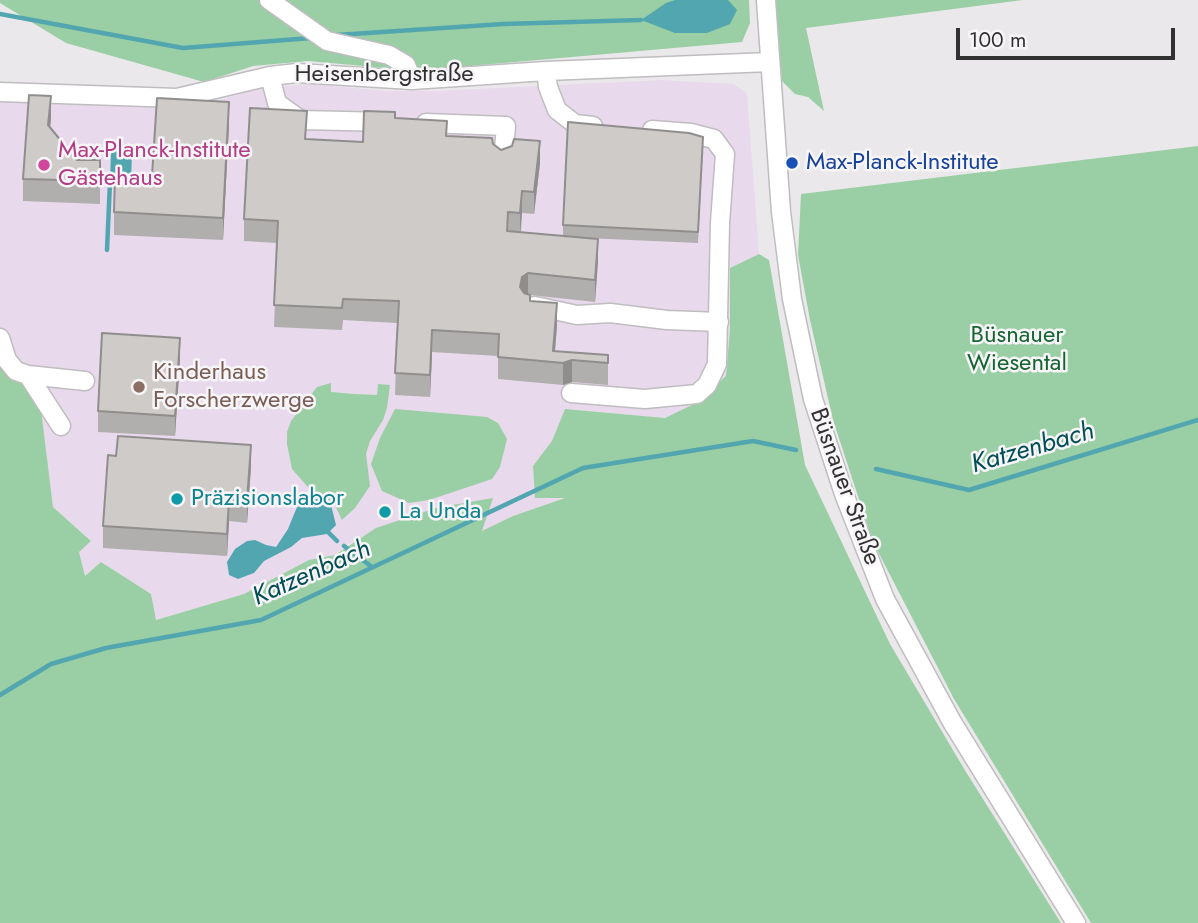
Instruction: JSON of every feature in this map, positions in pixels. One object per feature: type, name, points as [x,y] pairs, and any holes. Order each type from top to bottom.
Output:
[{"type":"street","points":[[270,0],[327,41],[389,55],[406,65],[412,80]]},
{"type":"street","name":"Büsnauer Straße","points":[[766,0],[782,223],[792,299],[813,398],[844,494],[885,599],[952,722],[1076,923]]},
{"type":"street","name":"Heisenbergstraße","points":[[0,92],[177,98],[270,76],[297,73],[412,80],[546,71],[770,62]]},
{"type":"street","points":[[546,71],[556,110],[567,120],[582,129],[610,127]]},
{"type":"street","points":[[270,76],[277,103],[301,120],[506,126],[503,161]]},
{"type":"street","points":[[571,393],[645,399],[697,394],[707,385],[717,364],[720,222],[725,154],[714,139],[637,129]]},
{"type":"street","points":[[531,306],[548,307],[577,315],[610,313],[667,320],[719,322]]},
{"type":"street","points":[[0,338],[7,360],[16,371],[28,375],[85,381]]},
{"type":"street","points":[[28,375],[61,426]]},
{"type":"shaded area","points":[[662,80],[733,84],[747,93],[759,254],[730,268],[730,329],[726,376],[692,405],[665,418],[565,409],[552,442],[533,466],[535,498],[568,497],[513,516],[482,532],[492,498],[346,545],[335,555],[309,560],[244,594],[155,620],[151,594],[101,562],[85,576],[79,552],[91,540],[53,507],[39,393],[6,372],[0,356],[0,103],[205,105],[255,89],[309,84],[387,91],[437,91]]},
{"type":"green space","points":[[0,0],[749,0],[750,23],[742,42],[436,69],[385,68],[308,61],[253,66],[204,82],[66,43],[0,3]]},
{"type":"green space","points":[[776,0],[1023,0],[806,28],[824,111],[808,97],[795,94],[782,81]]},
{"type":"green space","name":"Büsnauer Wiesental","points":[[1198,146],[1198,923],[1091,923],[954,699],[873,542],[833,420],[810,320],[798,255],[801,194]]},
{"type":"green space","points":[[759,254],[769,260],[805,465],[890,644],[1061,923],[0,923],[0,356],[6,372],[39,393],[53,507],[91,541],[79,552],[85,576],[101,562],[151,594],[156,620],[244,594],[309,560],[335,555],[376,528],[436,508],[493,498],[482,531],[513,516],[565,498],[535,498],[533,466],[552,441],[565,409],[665,418],[692,405],[726,376],[730,329],[730,268]]},
{"type":"green space","points":[[331,383],[331,392],[377,395],[378,384],[390,385],[383,420],[370,441],[366,454],[370,486],[355,508],[342,520],[334,503],[314,494],[292,469],[287,444],[291,421],[317,387]]},
{"type":"green space","points":[[395,409],[487,417],[498,423],[507,439],[500,467],[492,479],[429,500],[409,503],[382,491],[371,464],[380,438]]},
{"type":"water","points":[[675,0],[728,0],[737,10],[730,24],[707,33],[675,33],[641,20]]},
{"type":"water","points":[[111,150],[132,151],[131,183],[110,182]]},
{"type":"water","points":[[323,498],[331,505],[336,525],[327,534],[302,538],[264,561],[254,573],[238,579],[229,575],[227,562],[235,549],[247,541],[255,540],[276,547],[288,529],[297,507],[304,501]]},
{"type":"building","points":[[29,95],[51,96],[48,125],[77,160],[100,160],[100,181],[23,179]]},
{"type":"building","points":[[157,98],[229,102],[223,218],[114,212],[115,175],[152,176]]},
{"type":"building","points":[[250,108],[307,111],[305,139],[363,142],[364,111],[395,112],[395,118],[447,121],[446,136],[492,138],[493,144],[501,150],[512,146],[514,139],[540,141],[534,192],[522,191],[520,213],[508,212],[507,231],[598,239],[595,280],[528,273],[522,277],[520,287],[524,293],[530,295],[530,301],[557,303],[553,351],[608,355],[608,363],[572,360],[563,363],[498,357],[499,334],[432,330],[430,375],[395,373],[399,301],[343,299],[342,308],[274,305],[278,221],[244,219]]},
{"type":"building","points":[[568,122],[689,133],[703,137],[698,232],[563,225]]},
{"type":"building","name":"Kinderhaus Forscherzwerge","points":[[102,333],[180,338],[175,416],[98,411]]},
{"type":"building","name":"Präzisionslabor","points":[[118,436],[251,445],[247,501],[229,499],[227,534],[103,526],[108,455],[116,456]]},
{"type":"waterway","points":[[0,14],[183,48],[311,38]]},
{"type":"waterway","points":[[337,35],[503,24],[641,20]]},
{"type":"waterway","points":[[107,250],[110,182]]},
{"type":"waterway","name":"Katzenbach","points":[[876,469],[969,490],[1198,420]]},
{"type":"waterway","name":"Katzenbach","points":[[0,695],[51,664],[106,648],[261,620],[583,468],[753,441],[796,450]]},
{"type":"waterway","points":[[328,532],[337,541]]},
{"type":"waterway","points":[[344,546],[372,567]]},
{"type":"place","name":"Max-Planck-Institute","points":[[792,163]]},
{"type":"place","name":"Max-Planck-Institute Gästehaus","points":[[44,165]]},
{"type":"place","name":"Kinderhaus Forscherzwerge","points":[[139,387]]},
{"type":"place","name":"Präzisionslabor","points":[[177,499]]},
{"type":"place","name":"La Unda","points":[[385,512]]}]
